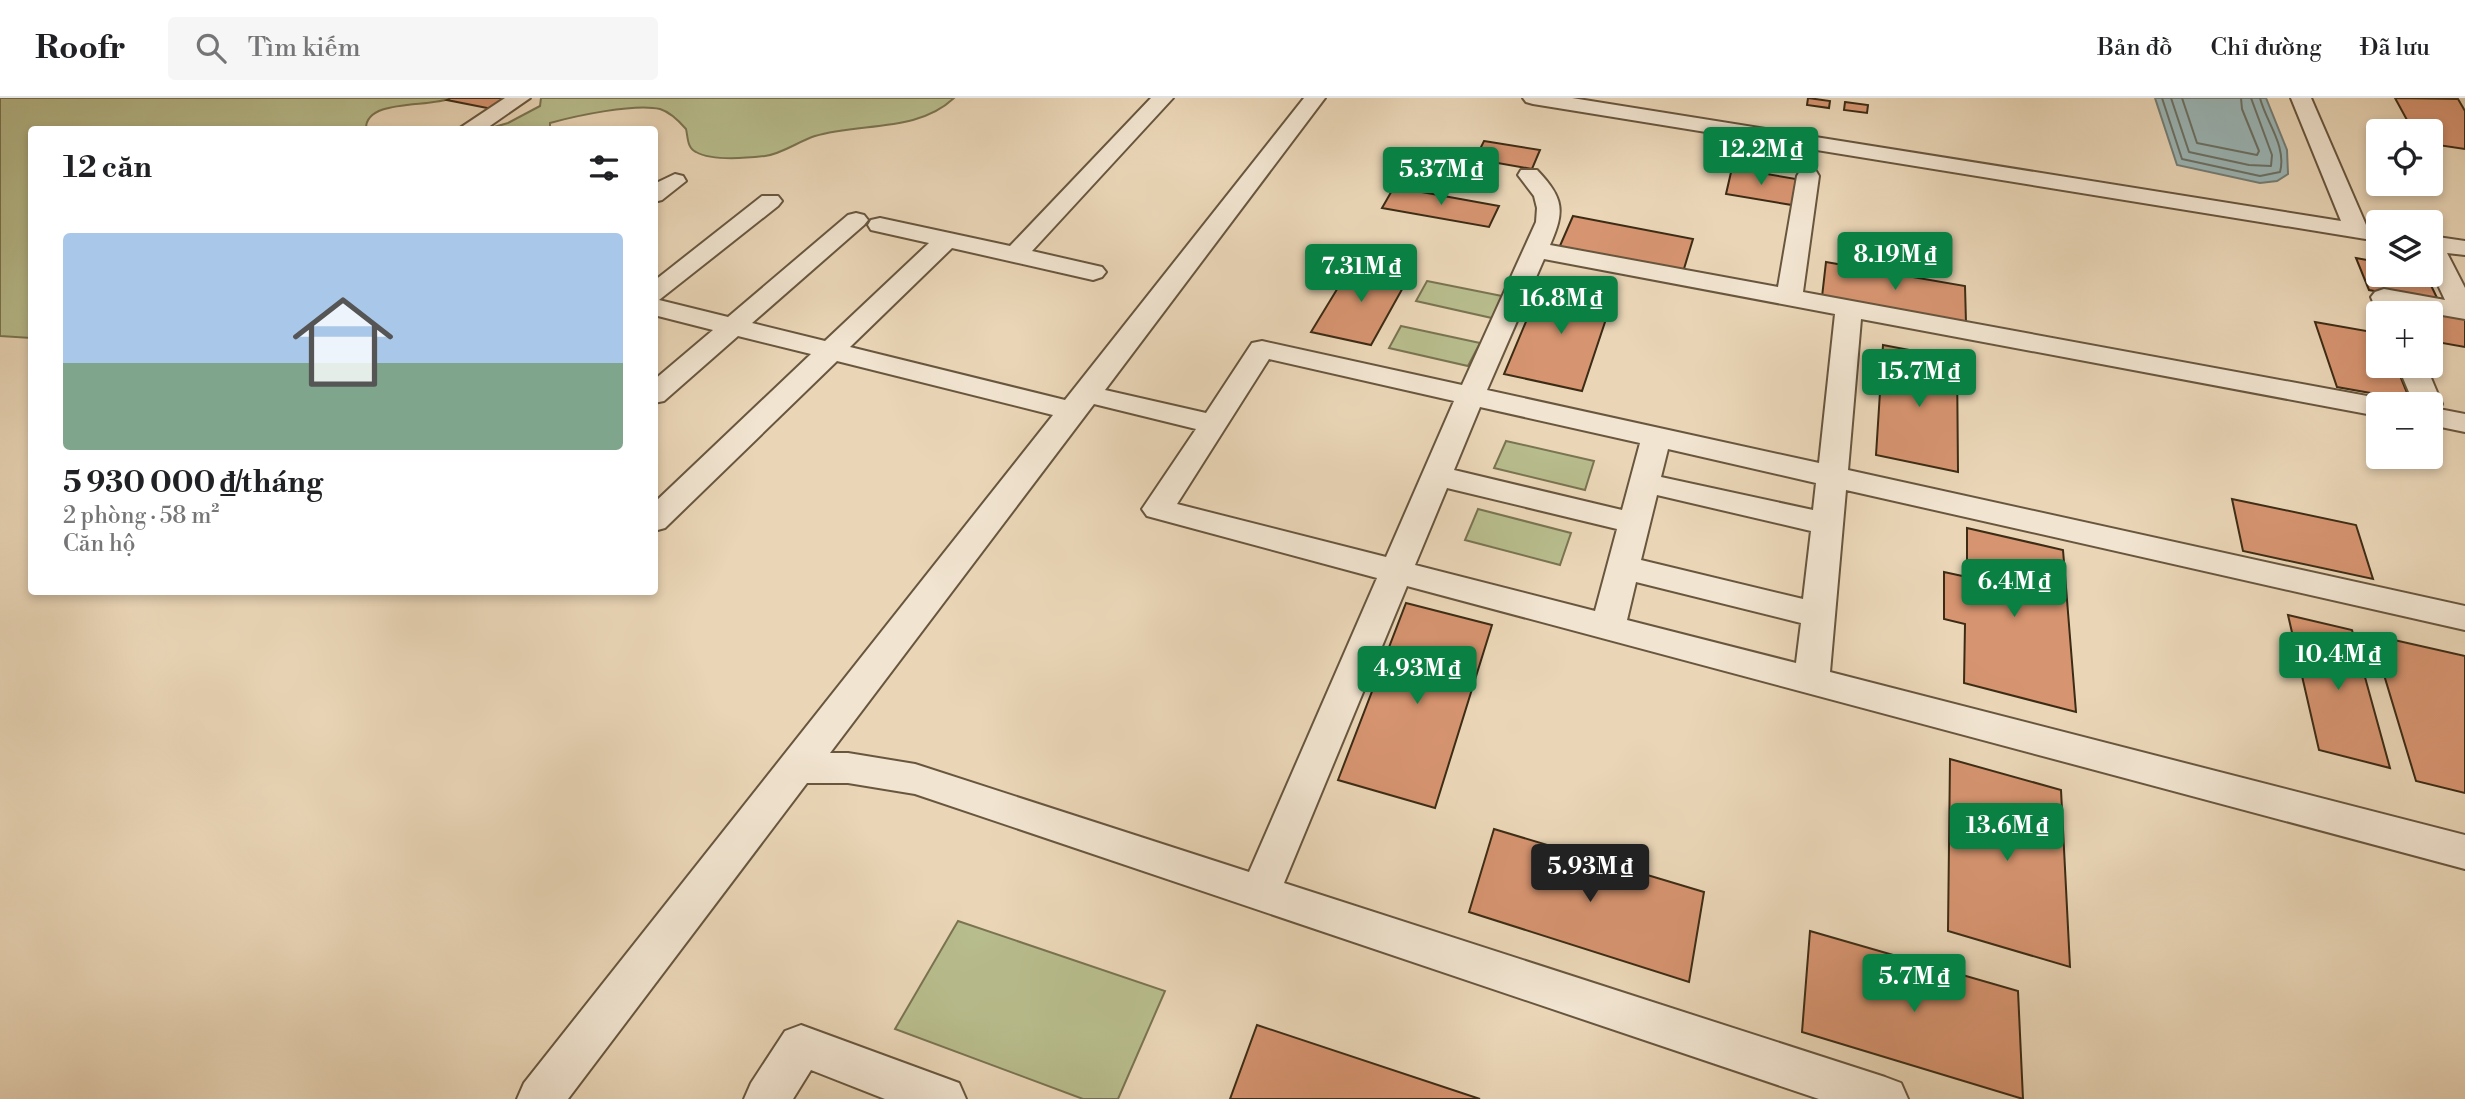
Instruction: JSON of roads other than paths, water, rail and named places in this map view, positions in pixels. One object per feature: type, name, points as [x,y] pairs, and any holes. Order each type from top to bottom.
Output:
[{"type":"lane","points":[[474,126],[520,98]]},
{"type":"lane","points":[[1015,254],[1163,98]]},
{"type":"lane","points":[[540,1099],[1315,98]]},
{"type":"lane","points":[[1534,98],[2366,233]]},
{"type":"lane","points":[[2301,98],[2366,231]]},
{"type":"lane","points":[[1260,893],[1471,395],[1548,222],[1548,197],[1529,175]]},
{"type":"lane","points":[[1789,297],[1808,176]]},
{"type":"lane","points":[[658,192],[675,181]]},
{"type":"lane","points":[[658,291],[771,201]]},
{"type":"lane","points":[[658,392],[733,327],[868,222],[1093,272]]},
{"type":"lane","points":[[658,517],[946,240]]},
{"type":"lane","points":[[2443,245],[2465,248]]},
{"type":"lane","points":[[1536,250],[2366,405]]},
{"type":"lane","points":[[2443,268],[2464,310]]},
{"type":"lane","points":[[2386,301],[2384,297],[2409,301]]},
{"type":"lane","points":[[2443,307],[2464,310]]},
{"type":"lane","points":[[658,308],[830,351],[1079,402],[1213,424]]},
{"type":"lane","points":[[1812,681],[1849,308]]},
{"type":"lane","points":[[2465,618],[1262,349],[1158,509],[2465,852]]},
{"type":"lane","points":[[2443,416],[2465,423]]},
{"type":"lane","points":[[1608,627],[1656,437]]},
{"type":"lane","points":[[1438,476],[1634,523]]},
{"type":"lane","points":[[1644,483],[1827,524]]},
{"type":"lane","points":[[1622,567],[1818,615]]},
{"type":"lane","points":[[796,768],[849,768],[915,779],[1885,1099]]},
{"type":"lane","points":[[767,1099],[801,1046],[943,1099]]},
{"type":"water","points":[[2155,98],[2266,98],[2287,150],[2288,174],[2277,181],[2260,183],[2177,165]]}]
